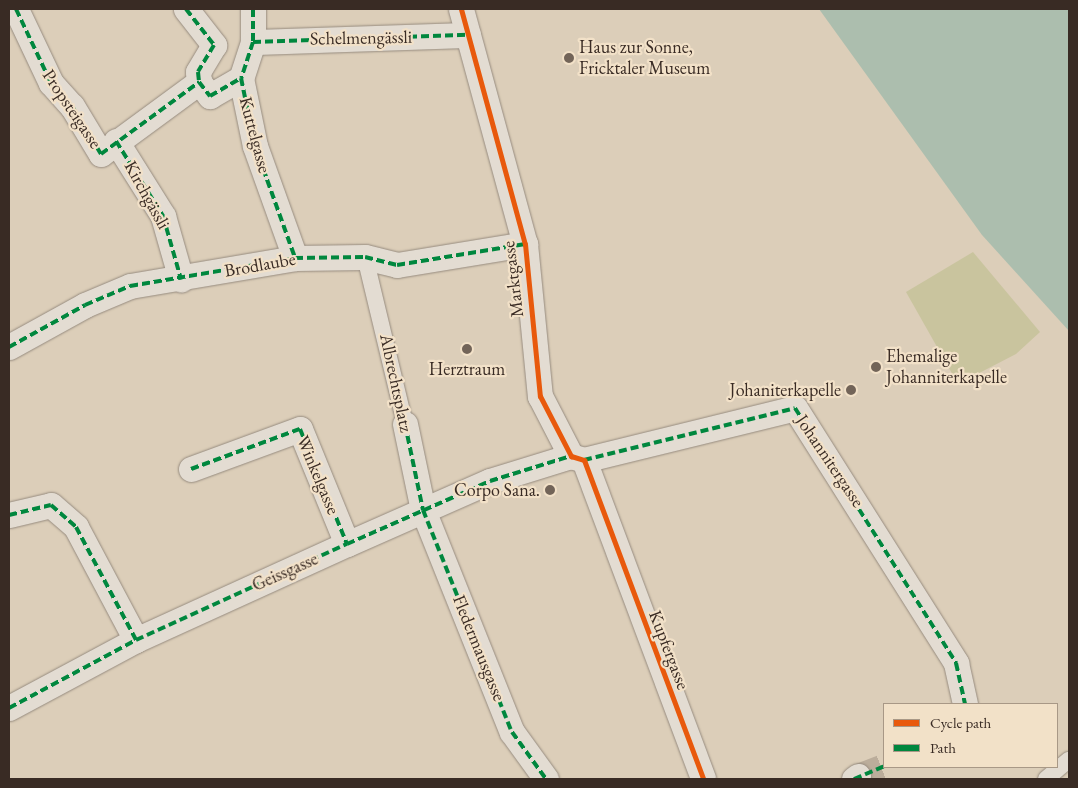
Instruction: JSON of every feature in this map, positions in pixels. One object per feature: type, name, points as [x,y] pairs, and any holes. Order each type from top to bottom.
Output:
[{"type":"street","name":"Propsteigasse","points":[[16,9],[51,83],[72,106],[101,154],[116,141],[200,82]]},
{"type":"street","points":[[186,9],[214,45],[198,72],[200,82],[210,96],[241,78]]},
{"type":"street","name":"Kuttelgasse","points":[[253,9],[253,42],[241,78],[255,146],[295,258]]},
{"type":"street","name":"Marktgasse","points":[[461,9],[524,244],[540,396],[578,458]]},
{"type":"street","name":"Schelmengässli","points":[[253,42],[468,35]]},
{"type":"street","name":"Kirchgässli","points":[[116,141],[163,216],[181,279]]},
{"type":"street","name":"Brodlaube","points":[[9,347],[85,305],[130,286],[181,279],[295,258],[365,257],[396,264],[524,244]]},
{"type":"street","name":"Johannitergasse","points":[[578,458],[795,408],[956,663],[965,703]]},
{"type":"street","name":"Albrechtsplatz","points":[[404,424],[423,510]]},
{"type":"street","name":"Winkelgasse","points":[[191,469],[300,429],[347,544]]},
{"type":"street","name":"Geissgasse","points":[[9,708],[136,640],[423,510],[490,481],[578,458]]},
{"type":"street","name":"Kupfergasse","points":[[578,458],[703,779]]},
{"type":"street","points":[[9,516],[51,505],[76,527],[136,640]]},
{"type":"street","name":"Fledermausgasse","points":[[423,510],[512,732],[546,779]]},
{"type":"lane","name":"Albrechtsplatz","points":[[365,257],[404,424]]},
{"type":"lane","points":[[1046,779],[1069,760]]},
{"type":"shaded area","points":[[819,9],[1069,9],[1069,331],[982,235]]},
{"type":"shaded area","points":[[973,252],[1040,332],[1016,354],[958,384],[906,292]]},
{"type":"tunnel","points":[[858,776],[883,766]]},
{"type":"marked path","points":[[16,9],[51,83],[72,106],[101,154],[199,82]]},
{"type":"marked path","points":[[186,9],[214,45],[198,72],[199,82],[210,96],[241,78]]},
{"type":"marked path","points":[[253,9],[253,42],[241,78],[255,146],[295,258]]},
{"type":"marked path","points":[[253,42],[468,35]]},
{"type":"marked path","points":[[116,141],[163,216],[181,279]]},
{"type":"marked path","points":[[9,347],[85,305],[130,286],[295,258],[365,257],[397,265],[525,244]]},
{"type":"marked path","points":[[584,460],[795,408],[956,663],[965,703]]},
{"type":"marked path","points":[[405,424],[423,510],[512,732],[546,779]]},
{"type":"marked path","points":[[191,469],[300,429],[347,544]]},
{"type":"marked path","points":[[9,708],[136,640],[347,544],[490,481],[571,456]]},
{"type":"marked path","points":[[9,515],[51,505],[76,527],[136,640]]},
{"type":"marked path","points":[[854,779],[883,766]]},
{"type":"cycle path","points":[[461,9],[525,244],[540,396],[571,456],[584,460],[703,779]]},
{"type":"place","name":"Haus zur Sonne, Fricktaler Museum","points":[[569,58]]},
{"type":"place","name":"Herztraum","points":[[467,349]]},
{"type":"place","name":"Ehemalige Johanniterkapelle","points":[[876,367]]},
{"type":"place","name":"Johaniterkapelle","points":[[851,390]]},
{"type":"place","name":"Corpo Sana.","points":[[550,490]]}]
